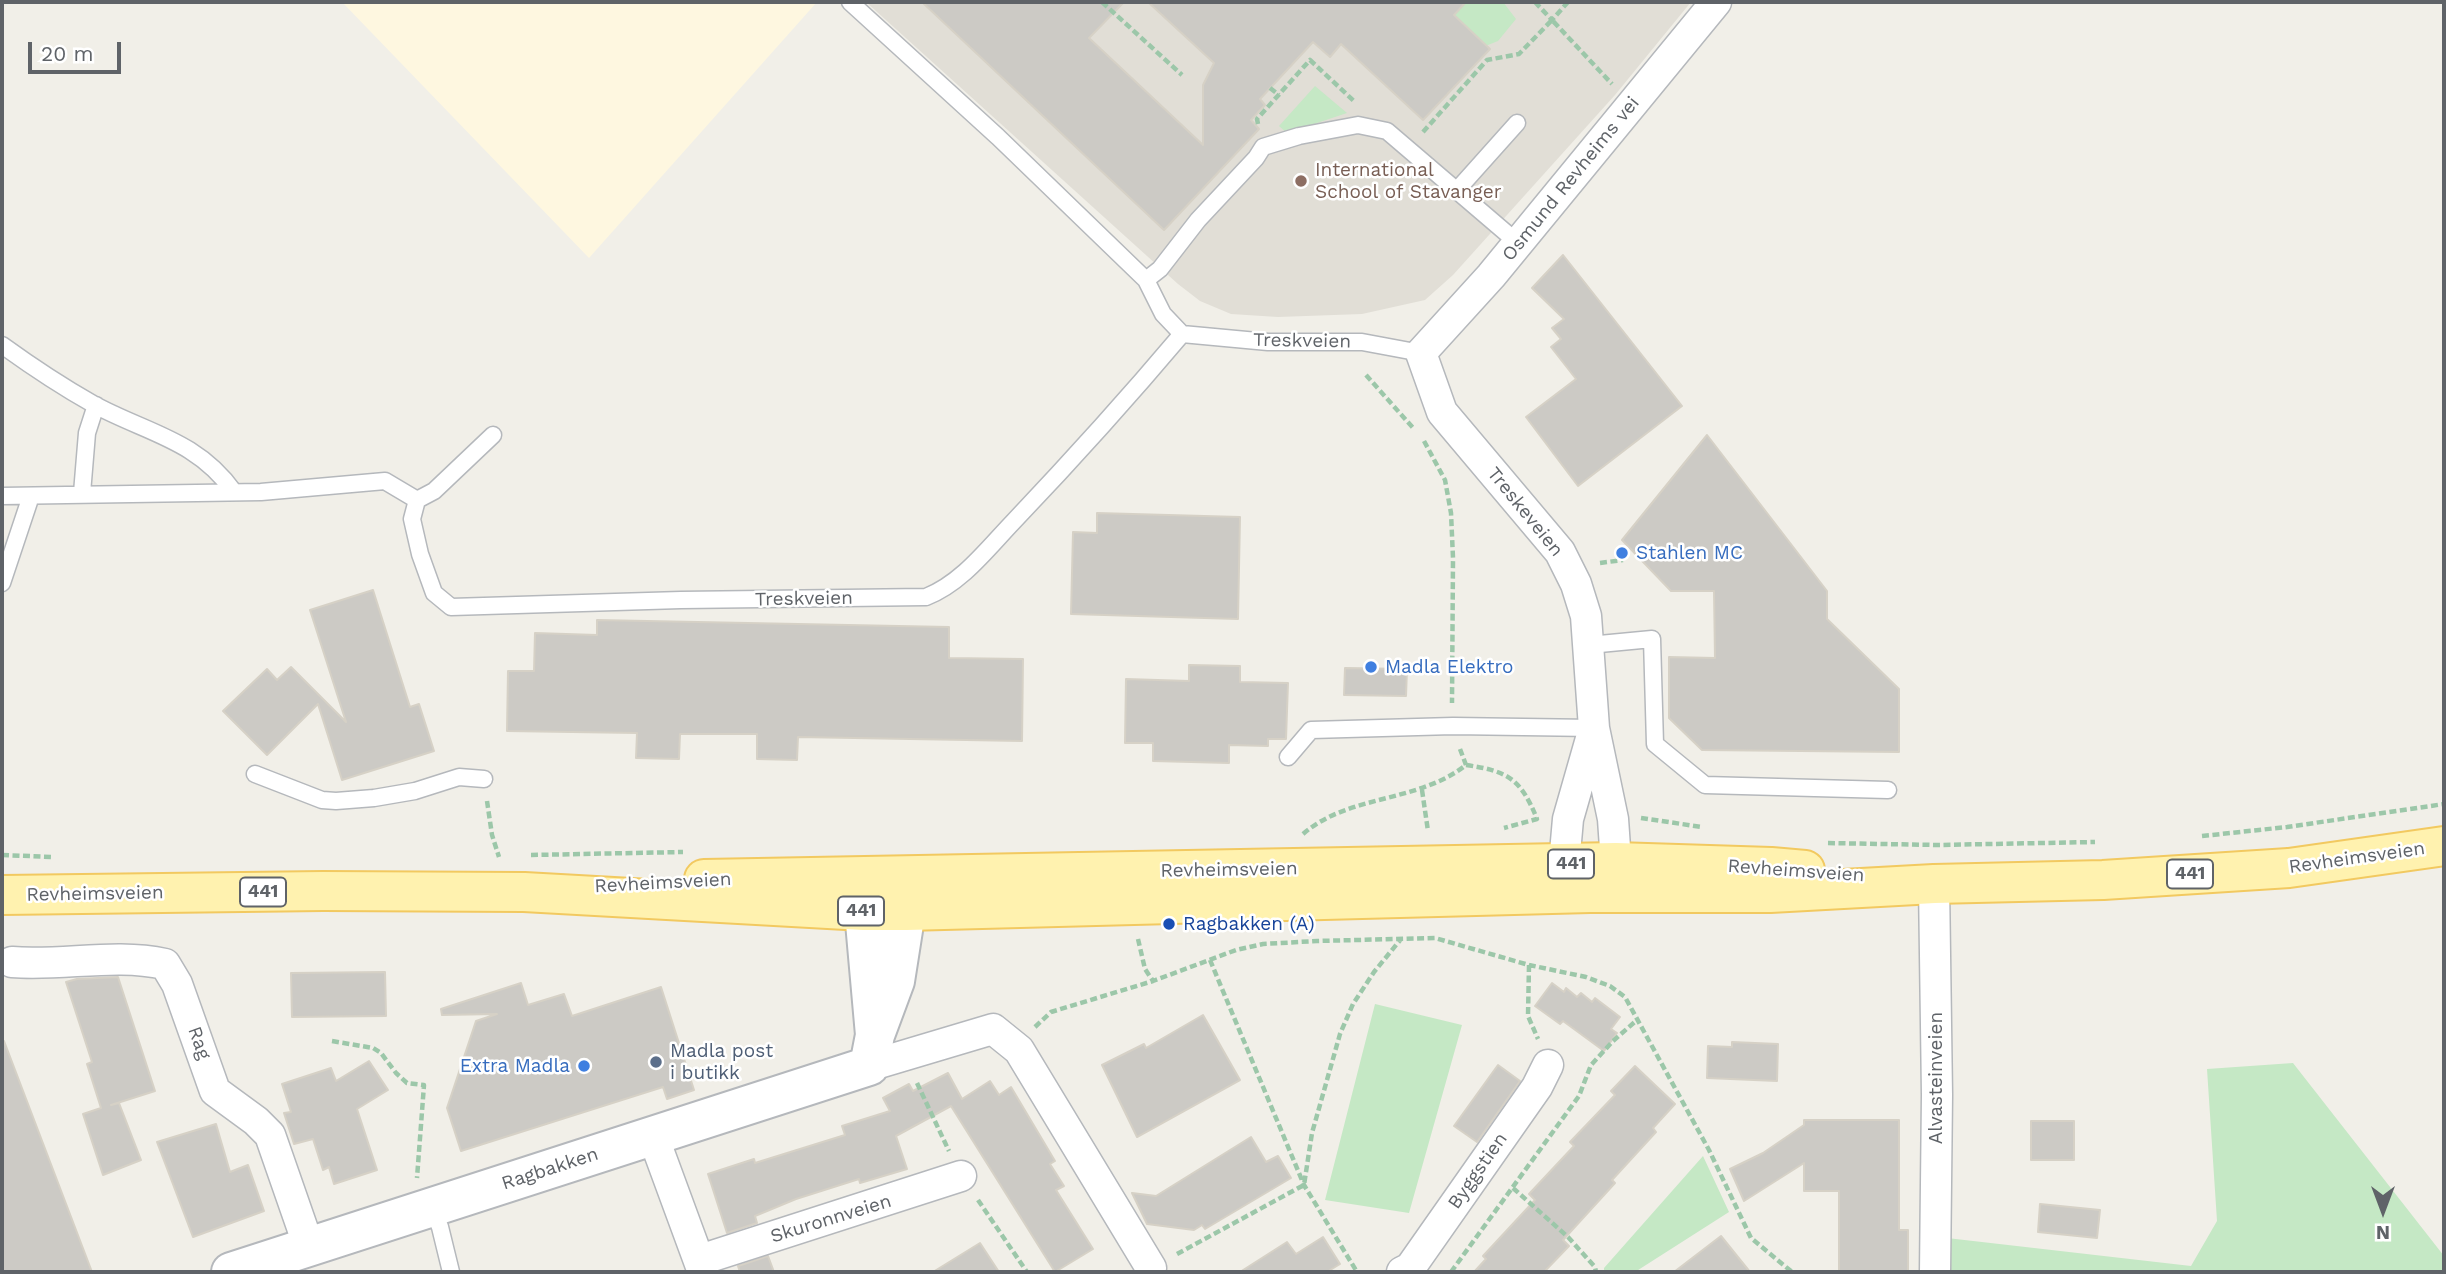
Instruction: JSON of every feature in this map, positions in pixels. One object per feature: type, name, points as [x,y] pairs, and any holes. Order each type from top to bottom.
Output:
[{"type":"main road","name":"Revheimsveien","points":[[2,895],[323,891],[524,892],[906,911],[1590,893],[1769,893],[1934,884],[2103,880],[2289,868],[2444,846]]},
{"type":"main road","name":"Revheimsveien","points":[[524,892],[689,879],[1616,862],[1771,867],[1934,884]]},
{"type":"street","name":"Osmund Revheims vei","points":[[1422,353],[1518,243],[1716,2]]},
{"type":"street","name":"Treskeveien","points":[[1422,353],[1443,412],[1560,552],[1576,584],[1586,616],[1594,728],[1613,819],[1616,862]]},
{"type":"street","name":"Treskeveien","points":[[1564,864],[1567,819],[1594,728]]},
{"type":"street","points":[[1564,864],[1590,893],[1616,862]]},
{"type":"street","points":[[884,877],[906,911],[895,981],[872,1050],[864,911],[884,877]]},
{"type":"street","name":"Alvasteinveien","points":[[1934,884],[1937,1095],[1935,1272]]},
{"type":"street","name":"Rag","points":[[12,962],[127,958],[166,964],[177,984],[215,1091],[256,1121],[270,1135],[309,1247]]},
{"type":"street","name":"Ragbakken","points":[[238,1271],[653,1136],[872,1050],[993,1029],[1015,1045]]},
{"type":"street","points":[[1015,1045],[1151,1268]]},
{"type":"street","name":"Byggstien","points":[[1402,1272],[1410,1268],[1537,1087],[1548,1065]]},
{"type":"street","name":"Skuronnveien","points":[[653,1136],[701,1266],[961,1176]]},
{"type":"lane","points":[[859,4],[1146,280],[1163,314],[1182,334]]},
{"type":"lane","points":[[1458,189],[1517,123]]},
{"type":"lane","points":[[1146,280],[1160,269],[1198,220],[1263,147],[1298,136],[1358,125],[1387,131],[1518,243]]},
{"type":"lane","name":"Treskveien","points":[[417,500],[412,519],[420,554],[434,593],[451,607],[681,600],[926,597],[944,590],[973,563],[1132,394],[1182,334],[1268,342],[1362,342],[1422,353]]},
{"type":"lane","points":[[2,345],[40,372],[96,405],[185,447],[214,467],[234,492]]},
{"type":"lane","points":[[82,493],[87,432],[96,405]]},
{"type":"lane","points":[[2,496],[261,492],[386,481],[417,500],[434,491],[493,435]]},
{"type":"lane","points":[[2,583],[31,496]]},
{"type":"lane","points":[[1589,645],[1652,639],[1655,744],[1705,785],[1888,790]]},
{"type":"lane","points":[[1288,757],[1311,730],[1453,726],[1594,728]]},
{"type":"lane","points":[[255,775],[322,800],[336,801],[415,791],[459,777],[484,779]]},
{"type":"lane","points":[[432,1207],[451,1272]]},
{"type":"path","points":[[1102,2],[1182,75]]},
{"type":"path","points":[[1535,2],[1620,93]]},
{"type":"path","points":[[1408,148],[1487,60],[1519,54],[1569,2]]},
{"type":"path","points":[[1263,147],[1257,119],[1310,60],[1387,131]]},
{"type":"path","points":[[1270,88],[1279,95]]},
{"type":"path","points":[[1366,375],[1420,436],[1445,480],[1451,513],[1453,558],[1453,726],[1466,765]]},
{"type":"path","points":[[1592,565],[1623,559]]},
{"type":"path","points":[[1298,838],[1324,819],[1385,797],[1422,790],[1466,765],[1504,773],[1519,785],[1537,819]]},
{"type":"path","points":[[484,779],[492,835],[499,857]]},
{"type":"path","points":[[1422,790],[1429,838]]},
{"type":"path","points":[[2201,836],[2287,827],[2444,804]]},
{"type":"path","points":[[1637,818],[1711,830]]},
{"type":"path","points":[[1818,843],[1937,845],[2102,842]]},
{"type":"path","points":[[1138,938],[1145,969],[1153,981]]},
{"type":"path","points":[[1015,1045],[1051,1012],[1263,944],[1359,939],[1435,939],[1529,965],[1586,977],[1610,986],[1625,997],[1709,1150],[1751,1238],[1792,1272]]},
{"type":"path","points":[[1304,1185],[1312,1133],[1340,1034],[1353,1004],[1374,972],[1401,940]]},
{"type":"path","points":[[1210,960],[1304,1185],[1357,1272]]},
{"type":"path","points":[[1529,965],[1528,1016],[1548,1065]]},
{"type":"path","points":[[1451,1272],[1579,1096],[1591,1065],[1637,1020]]},
{"type":"path","points":[[332,1041],[373,1048],[381,1053],[407,1083],[425,1085],[416,1187],[432,1207]]},
{"type":"path","points":[[1151,1268],[1304,1185]]},
{"type":"path","points":[[1513,1188],[1568,1237],[1595,1267],[1596,1272]]},
{"type":"shaded area","points":[[342,2],[817,2],[589,258]]},
{"type":"shaded area","name":"International School of Stavanger","points":[[866,2],[1691,2],[1615,95],[1453,275],[1425,300],[1362,314],[1278,317],[1231,314],[1200,301]]},
{"type":"green space","points":[[1453,2],[1503,2],[1516,19],[1498,41],[1478,49],[1444,13]]},
{"type":"green space","points":[[1315,86],[1347,113],[1287,133],[1279,126]]},
{"type":"green space","points":[[1375,1004],[1462,1025],[1409,1213],[1325,1200]]},
{"type":"green space","points":[[2293,1063],[2444,1256],[2444,1272],[1947,1272],[1947,1238],[2191,1266],[2217,1221],[2207,1069]]},
{"type":"green space","points":[[1703,1156],[1729,1212],[1635,1272],[1604,1272],[1604,1268]]},
{"type":"building","points":[[922,2],[1124,2],[1089,38],[1203,145],[1203,85],[1214,63],[1148,2],[1466,2],[1454,15],[1490,49],[1423,120],[1341,44],[1330,57],[1313,42],[1260,99],[1265,105],[1251,120],[1259,129],[1164,230]]},
{"type":"building","points":[[1563,255],[1682,406],[1578,486],[1526,417],[1576,379],[1551,347],[1561,339],[1552,328],[1564,319],[1532,288]]},
{"type":"building","points":[[1707,435],[1827,591],[1827,619],[1899,689],[1899,752],[1702,750],[1669,718],[1669,657],[1715,658],[1714,591],[1671,591],[1622,540]]},
{"type":"building","points":[[1097,513],[1240,517],[1238,619],[1071,614],[1073,532],[1097,533]]},
{"type":"building","points":[[373,590],[410,707],[419,704],[434,751],[342,780],[318,704],[267,755],[223,711],[267,669],[277,680],[291,667],[346,722],[310,610]]},
{"type":"building","points":[[597,620],[949,627],[949,658],[1023,659],[1022,741],[798,737],[797,760],[757,759],[757,734],[680,734],[679,759],[636,758],[637,733],[507,731],[508,671],[534,671],[535,633],[597,635]]},
{"type":"building","points":[[1189,665],[1240,666],[1240,682],[1288,683],[1286,739],[1268,739],[1268,746],[1229,745],[1229,763],[1153,761],[1153,743],[1125,743],[1126,679],[1189,681]]},
{"type":"building","points":[[1345,668],[1407,669],[1406,696],[1344,695]]},
{"type":"building","points":[[385,972],[386,1016],[292,1017],[291,973]]},
{"type":"building","points":[[118,977],[155,1091],[111,1105],[119,1103],[141,1160],[103,1175],[83,1114],[101,1108],[87,1064],[92,1062],[66,982]]},
{"type":"building","points":[[521,983],[528,1005],[564,994],[572,1016],[661,987],[694,1090],[667,1099],[663,1087],[461,1151],[447,1108],[476,1021],[497,1014],[442,1015],[441,1009]]},
{"type":"building","points":[[1552,983],[1564,992],[1566,988],[1577,997],[1581,993],[1592,1002],[1595,998],[1620,1017],[1611,1029],[1617,1033],[1604,1051],[1563,1021],[1560,1024],[1535,1006]]},
{"type":"building","points":[[1203,1015],[1240,1080],[1137,1137],[1102,1065],[1144,1044],[1146,1048]]},
{"type":"building","points":[[4,1041],[92,1272],[2,1272]]},
{"type":"building","points":[[1732,1042],[1778,1044],[1777,1081],[1707,1078],[1708,1046],[1732,1047]]},
{"type":"building","points":[[369,1061],[388,1090],[357,1109],[377,1170],[334,1184],[329,1167],[323,1170],[313,1139],[294,1144],[284,1113],[291,1112],[282,1084],[331,1068],[336,1081]]},
{"type":"building","points":[[1498,1065],[1520,1081],[1477,1142],[1454,1126]]},
{"type":"building","points":[[1635,1066],[1675,1104],[1653,1128],[1656,1132],[1612,1180],[1615,1183],[1563,1240],[1569,1246],[1544,1272],[1474,1272],[1486,1259],[1483,1256],[1535,1200],[1529,1194],[1574,1146],[1570,1142],[1615,1095],[1611,1091]]},
{"type":"building","points":[[948,1073],[962,1099],[990,1081],[999,1095],[1011,1087],[1055,1161],[1050,1164],[1064,1186],[1056,1190],[1093,1249],[1055,1272],[951,1106],[896,1136],[907,1169],[860,1183],[859,1179],[796,1199],[755,1216],[757,1223],[727,1233],[708,1174],[754,1159],[755,1163],[845,1135],[842,1126],[890,1111],[883,1098],[909,1084],[913,1091]]},
{"type":"building","points":[[1804,1120],[1899,1120],[1899,1230],[1908,1230],[1908,1272],[1839,1272],[1839,1191],[1804,1191],[1804,1163],[1744,1201],[1730,1169],[1763,1153],[1804,1125]]},
{"type":"building","points":[[2031,1121],[2074,1121],[2074,1160],[2031,1160]]},
{"type":"building","points":[[216,1124],[230,1172],[248,1165],[264,1211],[193,1237],[157,1142]]},
{"type":"building","points":[[1251,1137],[1266,1162],[1278,1156],[1291,1178],[1205,1229],[1202,1225],[1194,1230],[1147,1224],[1132,1193],[1156,1196]]},
{"type":"building","points":[[2040,1204],[2100,1210],[2097,1238],[2038,1232]]},
{"type":"building","points":[[1721,1236],[1750,1272],[1674,1272]]},
{"type":"building","points":[[1323,1237],[1340,1264],[1327,1272],[1240,1272],[1287,1242],[1296,1254]]},
{"type":"building","points":[[980,1243],[999,1272],[933,1272]]},
{"type":"building","points":[[768,1256],[774,1272],[740,1272],[738,1266]]},
{"type":"place","name":"International School of Stavanger","points":[[1301,181]]},
{"type":"place","name":"Stahlen MC","points":[[1622,553]]},
{"type":"place","name":"Madla Elektro","points":[[1371,667]]},
{"type":"place","name":"Ragbakken (A)","points":[[1169,924]]},
{"type":"place","name":"Madla post i butikk","points":[[656,1062]]},
{"type":"place","name":"Extra Madla","points":[[584,1066]]}]
